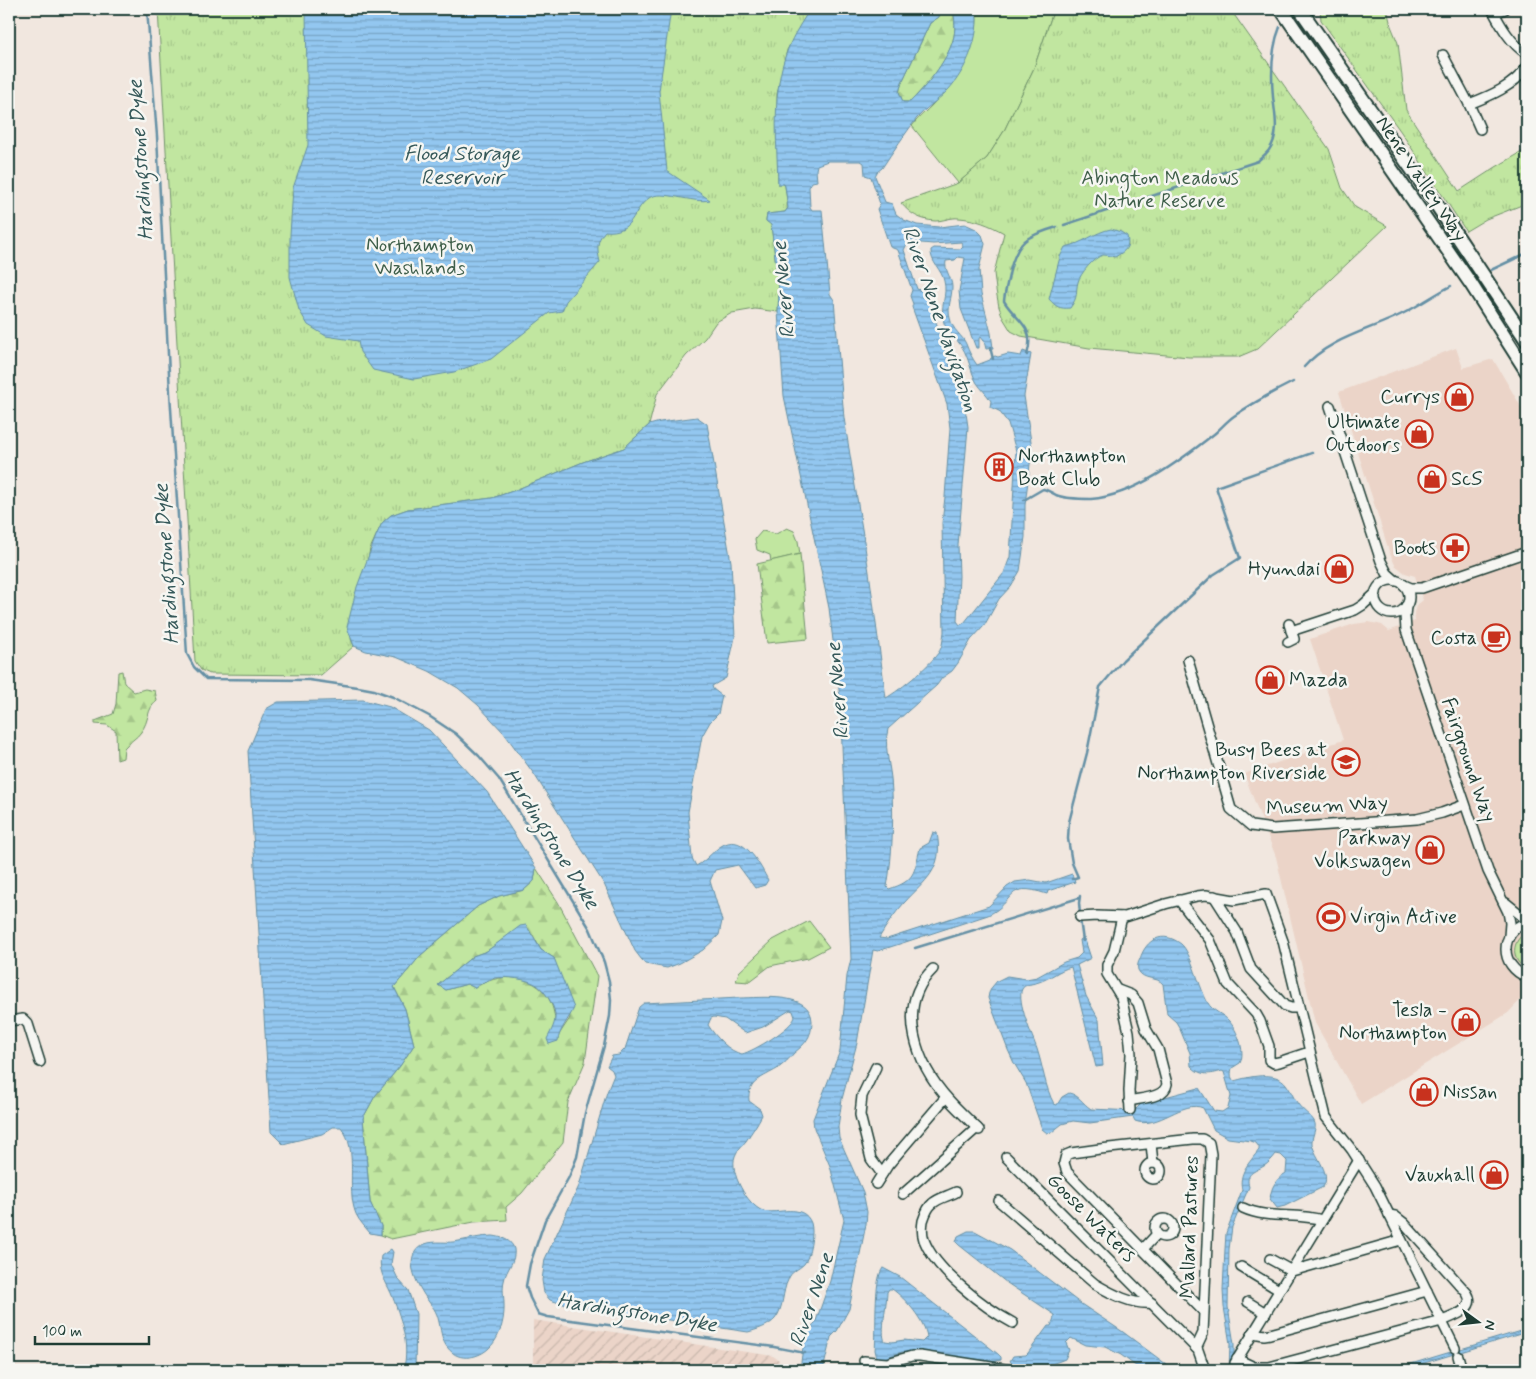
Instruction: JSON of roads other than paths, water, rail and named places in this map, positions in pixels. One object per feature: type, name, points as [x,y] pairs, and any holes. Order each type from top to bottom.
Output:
[{"type":"highway","name":"Nene Valley Way","points":[[1281,9],[1460,268],[1527,372]]},
{"type":"highway","name":"Nene Valley Way","points":[[1300,9],[1436,204],[1527,342]]},
{"type":"street","points":[[1505,9],[1494,11],[1499,22],[1514,43],[1527,54]]},
{"type":"street","points":[[1448,59],[1480,130]]},
{"type":"street","points":[[1469,104],[1514,82],[1527,67]]},
{"type":"street","points":[[1330,406],[1381,561],[1388,573],[1400,583],[1408,595],[1405,616],[1406,630]]},
{"type":"street","points":[[1381,584],[1390,580],[1411,588],[1422,588],[1527,552]]},
{"type":"street","points":[[1288,642],[1294,639],[1290,628],[1355,610],[1363,606],[1376,593],[1381,584],[1381,561]]},
{"type":"street","points":[[1355,610],[1400,611],[1422,588]]},
{"type":"street","points":[[1376,593],[1377,604],[1399,620],[1406,630]]},
{"type":"street","name":"Fairground Way","points":[[1406,630],[1464,805],[1488,871],[1502,899]]},
{"type":"street","name":"Museum Way","points":[[1188,660],[1231,808],[1251,826],[1273,829],[1417,819],[1464,805]]},
{"type":"street","points":[[1080,917],[1122,917],[1197,896],[1214,896],[1234,900],[1266,894],[1283,941],[1326,1117],[1359,1160],[1375,1186],[1442,1321],[1462,1370]]},
{"type":"street","points":[[1214,896],[1238,932],[1254,972],[1285,1006],[1299,1008]]},
{"type":"street","points":[[1502,899],[1527,921],[1509,936]]},
{"type":"street","points":[[1502,899],[1508,912],[1510,923],[1506,952],[1508,960],[1516,971],[1527,977]]},
{"type":"street","points":[[1179,900],[1210,940],[1228,984],[1256,1014],[1260,1021],[1268,1040],[1269,1060],[1274,1063],[1309,1052]]},
{"type":"street","points":[[1118,990],[1131,995],[1138,1003],[1146,1028],[1158,1049],[1167,1084],[1162,1094],[1130,1105],[1131,1047],[1123,1004],[1118,990],[1106,970],[1114,951],[1122,917]]},
{"type":"street","points":[[903,1194],[978,1129],[946,1096],[931,1075],[916,1040],[912,1015],[915,996],[933,968]]},
{"type":"street","points":[[9,1021],[23,1019],[28,1024],[40,1062]]},
{"type":"street","points":[[876,1067],[862,1096],[860,1115],[871,1159],[882,1174]]},
{"type":"street","points":[[876,1184],[888,1164],[946,1096]]},
{"type":"street","name":"Mallard Pastures","points":[[1196,1348],[1203,1333],[1204,1312],[1211,1147],[1209,1143],[1202,1139],[1151,1144],[1071,1153],[1064,1158],[1067,1172],[1204,1312]]},
{"type":"street","name":"Mallard Pastures","points":[[1151,1144],[1153,1163]]},
{"type":"street","name":"Goose Waters","points":[[1006,1157],[1196,1348],[1205,1370]]},
{"type":"street","points":[[1359,1160],[1235,1361],[1254,1367],[1269,1367],[1442,1321],[1464,1310],[1469,1305],[1469,1297],[1404,1223],[1395,1216],[1389,1215]]},
{"type":"street","points":[[956,1192],[936,1200],[929,1207],[922,1229],[924,1239],[930,1251],[950,1276],[988,1307],[1013,1323]]},
{"type":"street","name":"Goose Waters","points":[[999,1202],[1095,1284],[1127,1300],[1152,1304]]},
{"type":"street","points":[[1243,1208],[1267,1215],[1322,1220]]},
{"type":"street","name":"Mallard Pastures","points":[[1143,1249],[1157,1234]]},
{"type":"street","points":[[1270,1259],[1292,1271],[1401,1240]]},
{"type":"street","points":[[1241,1268],[1279,1290]]},
{"type":"street","points":[[1254,1332],[1259,1335],[1270,1334],[1427,1291]]},
{"type":"street","points":[[1248,1302],[1266,1312]]},
{"type":"street","points":[[864,1361],[886,1367],[912,1356],[920,1356],[1011,1370]]},
{"type":"water","name":"Flood Storage Reservoir","points":[[306,9],[671,9],[659,91],[667,171],[710,200],[703,201],[661,195],[649,198],[622,229],[605,231],[598,245],[600,262],[566,301],[562,311],[549,313],[491,359],[454,372],[414,379],[373,370],[360,352],[358,341],[326,336],[308,325],[299,310],[290,277],[293,188],[308,145]]},
{"type":"water","name":"River Nene","points":[[810,9],[941,9],[939,17],[930,23],[902,82],[899,92],[903,102],[910,102],[935,74],[946,57],[954,36],[955,21],[953,9],[976,9],[977,19],[974,41],[961,73],[948,90],[917,118],[875,176],[885,202],[892,204],[896,214],[904,220],[917,225],[939,227],[965,224],[976,229],[982,235],[985,244],[979,269],[981,294],[993,348],[986,349],[981,337],[979,338],[979,348],[976,348],[961,309],[959,291],[965,258],[958,257],[955,260],[946,261],[952,287],[949,310],[951,322],[965,341],[977,365],[995,356],[1008,354],[1021,356],[1023,351],[1031,354],[1024,396],[1032,448],[1025,505],[1025,537],[1020,571],[1011,586],[999,599],[984,626],[971,640],[952,671],[942,678],[937,685],[888,729],[887,747],[893,819],[891,861],[887,887],[889,889],[898,886],[909,879],[914,870],[920,848],[929,843],[933,832],[937,833],[938,856],[926,880],[897,911],[879,938],[887,939],[989,906],[1007,887],[1015,882],[1030,880],[1046,883],[1072,874],[1075,882],[1048,891],[1047,894],[1033,890],[1017,891],[997,910],[988,915],[878,951],[873,950],[857,1043],[842,1099],[838,1127],[839,1138],[863,1192],[867,1212],[866,1224],[849,1309],[837,1331],[831,1337],[823,1370],[800,1370],[803,1347],[816,1321],[830,1281],[844,1220],[830,1166],[814,1128],[813,1119],[840,1051],[847,976],[851,959],[840,698],[829,608],[784,396],[778,312],[779,289],[771,225],[766,221],[767,214],[785,212],[788,208],[785,186],[784,184],[778,184],[777,99],[779,82],[788,49]],"holes":[[[828,161],[861,161],[864,163],[865,175],[871,177],[880,204],[877,209],[890,247],[898,250],[912,290],[910,296],[913,304],[912,307],[947,404],[950,428],[942,523],[944,632],[942,644],[938,654],[925,668],[908,683],[886,698],[869,572],[844,418],[834,300],[830,294],[822,210],[812,210],[810,207],[809,187],[812,182],[817,181],[817,165]],[[910,242],[933,244],[961,242],[963,246],[960,249],[934,248],[931,250],[932,258],[943,277],[945,286],[942,312],[944,323],[964,351],[977,383],[991,401],[990,407],[999,411],[1008,423],[1016,451],[1010,557],[1004,573],[964,623],[960,625],[957,621],[958,545],[968,427],[961,395],[942,343],[932,308],[924,292],[917,289],[904,250]]]},
{"type":"water","points":[[1111,229],[1127,236],[1128,244],[1126,249],[1115,257],[1108,255],[1099,256],[1081,275],[1076,297],[1070,308],[1056,306],[1049,299],[1060,257],[1065,247]]},
{"type":"water","points":[[697,417],[707,424],[731,562],[735,637],[726,678],[712,686],[722,696],[718,714],[710,722],[702,736],[688,812],[692,858],[696,866],[724,844],[735,843],[747,849],[768,880],[765,885],[755,888],[738,865],[715,870],[710,881],[722,921],[719,935],[703,950],[667,968],[645,964],[635,951],[604,884],[534,774],[504,733],[478,705],[458,688],[429,671],[396,657],[366,651],[354,646],[347,627],[357,587],[376,536],[382,523],[391,515],[408,509],[492,498],[624,448],[649,425]]},
{"type":"water","points":[[363,700],[390,707],[429,730],[487,792],[536,868],[534,881],[524,890],[499,896],[478,906],[421,955],[394,987],[405,1009],[414,1045],[400,1066],[375,1096],[363,1118],[370,1202],[381,1226],[381,1235],[370,1233],[356,1214],[352,1192],[350,1147],[341,1127],[333,1127],[322,1134],[283,1144],[271,1132],[248,751],[266,709],[278,702]]},
{"type":"water","points":[[526,925],[541,950],[554,958],[574,1008],[562,1029],[558,1041],[549,1044],[547,1039],[554,1024],[554,1010],[543,990],[537,985],[505,977],[489,980],[475,988],[467,984],[446,990],[438,985],[473,956],[487,951],[520,926]]},
{"type":"water","points":[[1084,937],[1091,958],[1077,965],[1086,996],[1099,1020],[1103,1066],[1096,1067],[1071,967],[1025,986],[1022,989],[1021,1002],[1054,1104],[1057,1105],[1062,1097],[1069,1093],[1078,1097],[1091,1109],[1134,1111],[1141,1104],[1199,1088],[1214,1111],[1222,1112],[1228,1108],[1231,1096],[1224,1072],[1205,1074],[1198,1072],[1191,1066],[1190,1053],[1179,1027],[1167,1014],[1163,984],[1143,976],[1138,970],[1138,963],[1146,946],[1162,937],[1174,940],[1185,948],[1208,1003],[1229,1021],[1238,1035],[1242,1058],[1240,1063],[1232,1068],[1231,1075],[1234,1081],[1262,1076],[1276,1077],[1288,1086],[1295,1099],[1313,1119],[1315,1124],[1312,1144],[1326,1177],[1323,1187],[1285,1206],[1277,1208],[1270,1199],[1273,1187],[1279,1178],[1286,1173],[1287,1161],[1281,1155],[1276,1154],[1268,1163],[1249,1176],[1249,1187],[1232,1227],[1229,1249],[1228,1307],[1234,1344],[1234,1370],[1229,1370],[1230,1344],[1223,1290],[1226,1233],[1242,1190],[1243,1173],[1259,1150],[1259,1147],[1251,1141],[1228,1138],[1214,1130],[1203,1108],[1195,1106],[1153,1122],[1135,1121],[1133,1117],[1090,1123],[1073,1121],[1062,1124],[1052,1132],[1047,1133],[1042,1129],[1026,1083],[1008,1050],[988,998],[992,987],[997,981],[1007,976],[1026,979],[1037,977],[1064,962],[1077,958],[1082,953],[1080,940]]},
{"type":"water","points":[[771,997],[794,1001],[803,1005],[809,1011],[812,1027],[805,1043],[777,1069],[757,1080],[751,1089],[749,1101],[760,1109],[762,1115],[735,1156],[734,1163],[737,1179],[746,1195],[757,1208],[769,1212],[796,1211],[802,1213],[807,1217],[812,1227],[812,1238],[808,1256],[804,1264],[789,1277],[778,1315],[766,1326],[758,1329],[748,1332],[563,1304],[550,1300],[544,1293],[542,1280],[545,1259],[579,1186],[607,1092],[614,1075],[607,1066],[612,1056],[619,1055],[625,1049],[639,1007],[644,1003]],"holes":[[[790,1010],[793,1011],[795,1017],[780,1033],[742,1054],[727,1047],[708,1025],[711,1018],[725,1019],[745,1033],[763,1027]]]},
{"type":"water","points":[[968,1231],[975,1231],[1010,1250],[1081,1304],[1174,1370],[1141,1370],[1121,1355],[1105,1347],[1085,1345],[1071,1338],[1066,1343],[1069,1350],[1065,1359],[1040,1366],[1014,1365],[1010,1361],[1013,1356],[1026,1355],[1048,1326],[1051,1326],[1055,1315],[1007,1283],[959,1245],[956,1242],[958,1236]]},
{"type":"water","points":[[493,1236],[509,1241],[514,1249],[514,1258],[503,1284],[504,1312],[501,1328],[494,1342],[483,1353],[472,1357],[461,1357],[455,1355],[444,1342],[436,1312],[417,1283],[412,1264],[413,1256],[417,1249],[429,1243],[455,1242]]},
{"type":"water","points":[[391,1249],[393,1252],[391,1264],[398,1279],[408,1290],[416,1314],[415,1370],[403,1370],[406,1351],[401,1321],[381,1271],[381,1256]]},
{"type":"water","points":[[883,1268],[900,1277],[998,1354],[1001,1360],[988,1363],[922,1352],[902,1352],[877,1358],[875,1350],[876,1307],[880,1274]],"holes":[[[889,1289],[892,1289],[903,1298],[923,1324],[927,1337],[922,1342],[904,1340],[885,1341],[883,1325],[887,1292]]]},
{"type":"water","points":[[1527,1329],[1527,1332],[1401,1370],[1391,1370]]},
{"type":"waterway","name":"Hardingstone Dyke","points":[[147,9],[157,136],[170,393],[187,654],[194,667],[206,679],[309,680],[374,690],[393,697],[429,716],[456,734],[499,779],[590,929],[604,962],[609,981],[610,1016],[604,1046],[585,1113],[577,1157],[569,1177],[545,1220],[530,1264],[526,1286],[538,1314],[548,1317],[774,1347],[805,1353]]},
{"type":"waterway","points":[[1064,225],[1258,161],[1269,150],[1275,138],[1276,117],[1272,71],[1273,53],[1280,27]]},
{"type":"waterway","points":[[1027,355],[1029,345],[1027,331],[1004,301],[1010,270],[1017,251],[1026,240],[1038,233],[1057,227]]},
{"type":"waterway","points":[[1491,270],[1527,253]]},
{"type":"waterway","points":[[1304,367],[1314,357],[1338,342],[1404,313],[1451,286]]},
{"type":"waterway","points":[[990,347],[993,359]]},
{"type":"waterway","points":[[1024,500],[1043,489],[1069,498],[1091,499],[1124,491],[1140,484],[1187,455],[1234,416],[1293,382]]},
{"type":"waterway","points":[[1072,879],[1078,877],[1072,863],[1068,839],[1069,822],[1087,753],[1100,687],[1123,660],[1213,575],[1240,558],[1216,487],[1312,453]]},
{"type":"waterway","points":[[1080,896],[1080,914]]},
{"type":"waterway","points":[[915,948],[1079,898]]},
{"type":"waterway","points":[[1080,919],[1083,941]]},
{"type":"place","name":"Currys","points":[[1459,397]]},
{"type":"place","name":"Ultimate Outdoors","points":[[1419,434]]},
{"type":"place","name":"Northampton Boat Club","points":[[999,467]]},
{"type":"place","name":"ScS","points":[[1432,479]]},
{"type":"place","name":"Boots","points":[[1455,548]]},
{"type":"place","name":"Hyundai","points":[[1339,569]]},
{"type":"place","name":"Costa","points":[[1496,638]]},
{"type":"place","name":"Mazda","points":[[1270,680]]},
{"type":"place","name":"Busy Bees at Northampton Riverside","points":[[1346,762]]},
{"type":"place","name":"Parkway Volkswagen","points":[[1430,850]]},
{"type":"place","name":"Virgin Active","points":[[1331,917]]},
{"type":"place","name":"Tesla - Northampton","points":[[1466,1022]]},
{"type":"place","name":"Nissan","points":[[1424,1092]]},
{"type":"place","name":"Vauxhall","points":[[1494,1175]]},
{"type":"park label","name":"Abington Meadows Nature Reserve","points":[[1160,190]]},
{"type":"park label","name":"Northampton Washlands","points":[[420,256]]},
{"type":"water label","name":"River Nene Navigation","points":[[940,319]]}]
